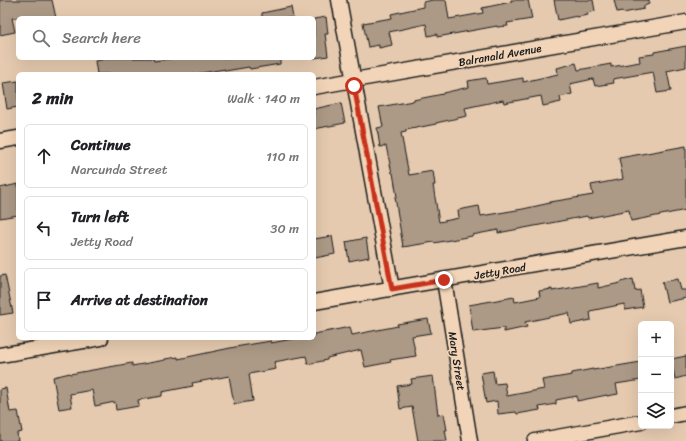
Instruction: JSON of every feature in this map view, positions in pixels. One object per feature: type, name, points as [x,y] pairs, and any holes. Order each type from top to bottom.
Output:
[{"type":"street","points":[[339,0],[392,289]]},
{"type":"street","name":"Balranald Avenue","points":[[316,87],[686,22]]},
{"type":"street","points":[[0,141],[16,138]]},
{"type":"street","name":"Jetty Road","points":[[316,302],[686,238]]},
{"type":"street","name":"Mary Street","points":[[444,280],[470,441]]},
{"type":"street","points":[[2,355],[89,340]]},
{"type":"street","points":[[674,415],[686,413]]},
{"type":"street","points":[[535,441],[638,423]]},
{"type":"building","points":[[0,0],[52,0],[56,16],[16,16],[16,18],[12,18],[15,32],[0,35]]},
{"type":"building","points":[[446,0],[449,19],[483,13],[482,8],[511,2],[511,0],[528,0],[532,19],[507,23],[508,26],[497,26],[437,37],[437,34],[428,36],[426,24],[389,32],[392,45],[379,48],[379,45],[368,47],[363,23],[392,18],[391,14],[423,7],[423,2]]},
{"type":"building","points":[[554,0],[593,0],[595,11],[587,13],[588,15],[558,20]]},
{"type":"building","points":[[614,0],[649,0],[649,4],[644,6],[644,9],[623,13],[622,11],[617,12]]},
{"type":"building","points":[[291,7],[293,16],[262,16],[262,13]]},
{"type":"building","points":[[326,17],[328,34],[325,34],[328,56],[316,58],[316,19]]},
{"type":"building","points":[[686,46],[686,67],[667,71],[671,91],[657,93],[653,72],[613,79],[614,83],[595,86],[593,79],[570,84],[572,94],[560,97],[561,102],[543,106],[541,96],[504,103],[503,100],[465,108],[467,116],[406,130],[406,132],[401,133],[409,175],[433,171],[435,185],[433,185],[439,222],[459,218],[458,210],[479,206],[481,216],[593,195],[591,185],[623,179],[619,158],[686,146],[686,210],[631,221],[629,210],[588,218],[587,216],[498,233],[498,230],[434,243],[403,247],[395,197],[397,197],[393,173],[386,146],[380,147],[377,128],[383,127],[379,107],[413,101],[469,87],[468,81],[486,78],[487,84],[523,78],[523,82],[558,74],[557,68],[576,63],[578,70],[611,64],[611,67],[640,62],[639,56]]},
{"type":"building","points":[[280,60],[280,64],[250,69],[249,67],[207,72],[97,72],[95,61]]},
{"type":"building","points":[[16,81],[16,107],[7,109],[3,83]]},
{"type":"building","points":[[341,103],[345,123],[316,129],[316,109]]},
{"type":"building","points":[[16,184],[16,215],[0,218],[0,188]]},
{"type":"building","points":[[332,236],[335,254],[316,258],[316,239]]},
{"type":"building","points":[[366,238],[369,257],[349,261],[346,242]]},
{"type":"building","points":[[5,275],[13,313],[0,315],[0,276]]},
{"type":"building","points":[[633,279],[635,291],[640,290],[643,307],[625,310],[624,304],[590,311],[591,320],[571,324],[569,313],[525,322],[527,327],[504,332],[504,328],[473,332],[469,305],[514,297],[515,302],[540,297],[539,291],[552,289],[552,291],[598,283],[598,288]]},
{"type":"building","points":[[678,279],[681,290],[686,290],[686,298],[667,302],[662,282]]},
{"type":"building","points":[[428,319],[431,333],[412,336],[416,356],[390,360],[391,362],[365,367],[361,350],[308,364],[306,356],[274,362],[276,369],[249,374],[253,401],[234,404],[229,376],[192,383],[193,386],[162,392],[162,396],[138,400],[139,406],[116,410],[115,402],[95,406],[92,390],[70,394],[72,407],[59,409],[53,377],[132,363],[132,366],[178,357],[178,359],[271,341],[271,343],[287,340],[316,340],[316,334],[350,327],[352,335],[398,326],[397,324]]},
{"type":"building","points":[[686,356],[686,376],[675,379],[674,358]]},
{"type":"building","points":[[638,362],[638,380],[616,384],[618,394],[577,401],[577,396],[556,400],[556,404],[539,407],[540,410],[517,414],[516,412],[498,414],[497,401],[486,403],[481,373],[493,371],[495,384],[505,383],[507,396],[544,389],[542,380]]},
{"type":"building","points":[[433,376],[438,415],[444,414],[447,430],[445,430],[447,441],[418,441],[412,407],[400,409],[397,386],[412,384],[411,379]]},
{"type":"building","points":[[6,388],[10,412],[18,411],[22,432],[17,433],[18,441],[0,441],[0,389]]},
{"type":"route","points":[[354,86],[392,289],[444,280]]}]
